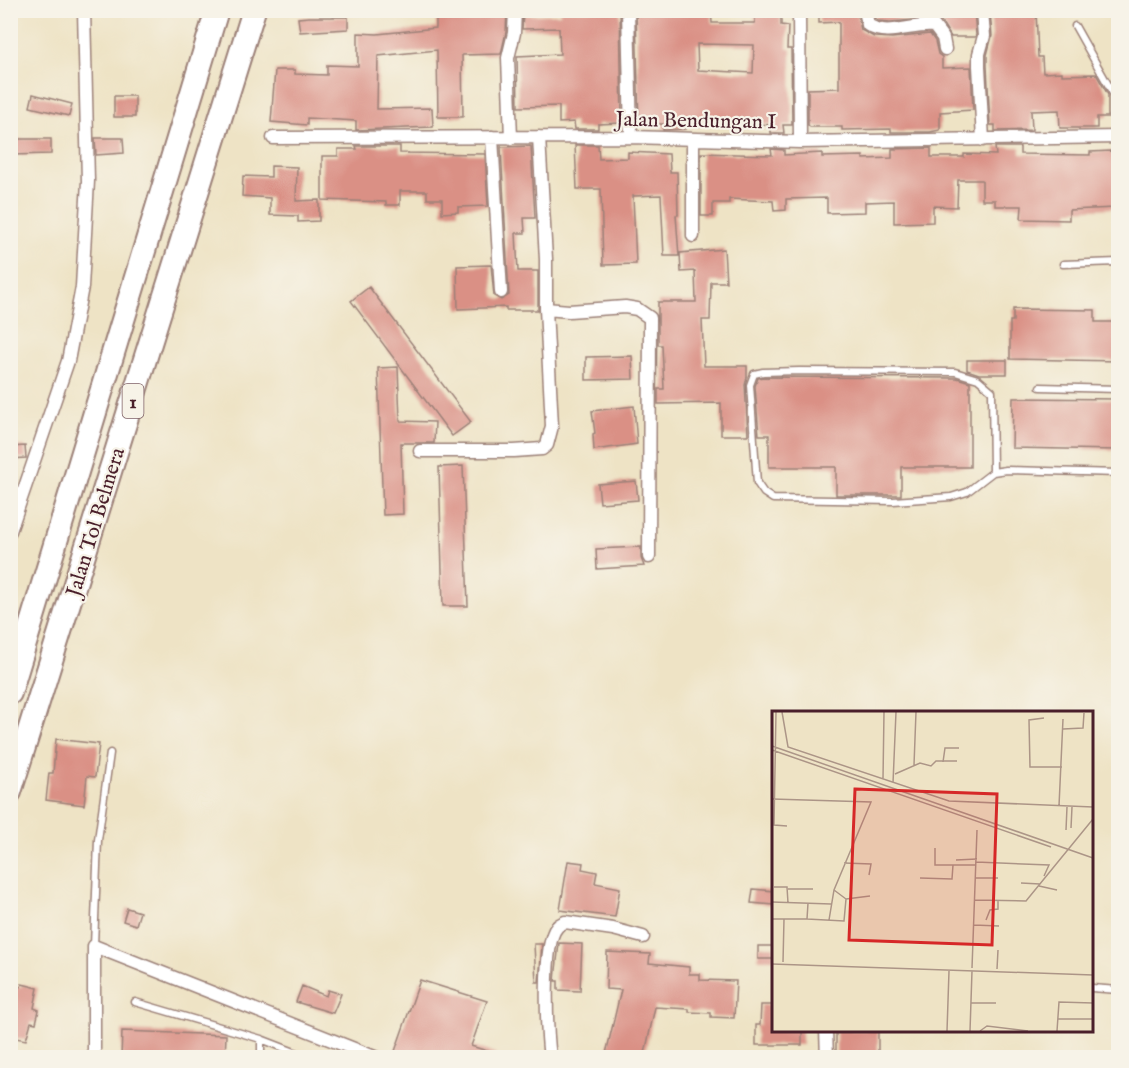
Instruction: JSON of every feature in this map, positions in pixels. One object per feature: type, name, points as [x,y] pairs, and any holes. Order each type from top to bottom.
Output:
[{"type":"highway","name":"Jalan Tol Belmera","points":[[10,693],[217,10]]},
{"type":"highway","name":"Jalan Tol Belmera","points":[[10,792],[254,10]]},
{"type":"street","points":[[10,531],[68,361],[82,287],[88,181],[84,10]]},
{"type":"street","points":[[512,138],[508,58],[514,33],[515,10]]},
{"type":"street","points":[[628,10],[631,137]]},
{"type":"street","points":[[799,10],[800,142]]},
{"type":"street","points":[[865,10],[868,25],[877,30],[922,25],[934,26],[943,38],[945,49]]},
{"type":"street","points":[[982,10],[984,36],[979,54],[979,66],[983,140]]},
{"type":"street","name":"Jalan Bendungan I","points":[[273,138],[631,137],[800,142],[983,140],[1119,135]]},
{"type":"street","points":[[492,137],[501,292]]},
{"type":"street","points":[[420,451],[514,451],[542,449],[547,445],[552,426],[539,137]]},
{"type":"street","points":[[693,139],[693,236]]},
{"type":"street","points":[[546,309],[569,311],[625,307],[637,309],[650,318],[649,557]]},
{"type":"street","points":[[550,1058],[547,1028],[549,946],[556,929],[565,922],[613,929],[643,937]]},
{"type":"street","points":[[94,1058],[94,946],[377,1058]]},
{"type":"street","points":[[826,1032],[827,1058]]},
{"type":"lane","points":[[1075,26],[1115,97],[1119,135]]},
{"type":"lane","points":[[1063,264],[1119,262]]},
{"type":"lane","points":[[993,472],[992,391],[978,379],[955,372],[800,371],[754,374],[750,385],[757,483],[764,493],[773,499],[893,501],[951,497],[967,492],[993,472],[1006,470],[1119,473]]},
{"type":"lane","points":[[1040,387],[1119,389]]},
{"type":"lane","points":[[94,946],[98,840],[110,753]]},
{"type":"lane","points":[[1093,988],[1119,990]]},
{"type":"lane","points":[[135,1002],[261,1040],[310,1058]]},
{"type":"lane","points":[[261,1040],[261,1058]]},
{"type":"building","points":[[436,10],[507,10],[506,32],[501,54],[462,55],[463,117],[438,117],[437,50],[378,56],[377,109],[432,108],[433,127],[356,130],[356,121],[307,118],[307,125],[271,122],[275,70],[295,70],[295,74],[327,75],[327,65],[358,66],[358,33],[377,34],[436,28]]},
{"type":"building","points":[[560,10],[620,10],[622,123],[598,124],[598,129],[575,129],[574,122],[559,123],[559,106],[518,107],[517,56],[560,54],[559,28],[522,29],[523,15],[560,14]]},
{"type":"building","points":[[636,10],[711,10],[712,23],[755,23],[755,10],[781,10],[781,25],[788,26],[787,49],[791,49],[792,125],[783,125],[784,133],[771,133],[771,125],[729,122],[729,120],[700,119],[700,126],[686,126],[686,129],[663,130],[663,124],[639,124]],"holes":[[[697,44],[754,45],[753,73],[698,70]]]},
{"type":"building","points":[[819,10],[857,10],[861,30],[874,37],[892,38],[930,34],[935,41],[938,54],[942,57],[942,68],[971,67],[973,110],[940,112],[940,130],[930,132],[810,127],[808,125],[808,89],[839,88],[839,22],[819,23]]},
{"type":"building","points":[[874,10],[974,11],[976,35],[975,37],[951,37],[941,21],[934,18],[878,21],[875,19]]},
{"type":"building","points":[[990,10],[1036,10],[1038,57],[1042,57],[1043,73],[1096,74],[1108,95],[1108,117],[1097,117],[1097,128],[1060,128],[1059,110],[1031,111],[1032,130],[995,131],[995,125],[990,125],[987,66],[987,55],[992,36]]},
{"type":"building","points":[[348,17],[348,29],[300,32],[298,18]]},
{"type":"building","points":[[33,94],[72,104],[69,116],[30,107]]},
{"type":"building","points":[[114,96],[135,96],[135,117],[114,117]]},
{"type":"building","points":[[95,138],[123,138],[124,153],[96,155]]},
{"type":"building","points":[[10,139],[51,139],[51,154],[10,155]]},
{"type":"building","points":[[575,145],[598,145],[599,159],[628,158],[628,152],[669,154],[670,172],[677,172],[678,215],[676,215],[679,256],[664,256],[661,195],[633,196],[636,264],[603,265],[601,189],[577,189]]},
{"type":"building","points":[[356,146],[400,146],[400,153],[485,154],[488,206],[458,207],[458,212],[442,213],[442,199],[427,199],[427,191],[400,191],[400,205],[386,205],[386,202],[322,200],[322,156],[338,156],[338,149],[357,149]]},
{"type":"building","points":[[531,146],[535,218],[524,218],[525,233],[516,233],[518,271],[538,271],[538,310],[506,310],[506,307],[458,309],[457,266],[491,265],[494,296],[501,300],[509,295],[501,147]]},
{"type":"building","points":[[995,147],[1020,147],[1020,154],[1090,155],[1090,152],[1111,151],[1112,154],[1119,154],[1119,194],[1114,194],[1115,208],[1069,210],[1069,220],[1021,219],[1022,206],[995,206],[995,200],[982,200],[982,180],[958,180],[957,207],[933,206],[933,222],[894,223],[894,201],[865,202],[865,212],[827,213],[827,198],[786,199],[786,210],[774,211],[773,201],[729,199],[729,203],[713,203],[713,216],[701,216],[701,153],[772,155],[771,149],[784,150],[784,155],[822,153],[822,157],[863,156],[863,159],[892,158],[892,149],[931,148],[931,157],[964,157],[964,154],[996,155]]},
{"type":"building","points":[[271,166],[297,167],[296,201],[319,200],[319,221],[298,222],[298,216],[270,215],[270,198],[242,196],[243,176],[271,177]]},
{"type":"building","points":[[724,249],[726,282],[711,282],[710,320],[702,320],[704,366],[747,366],[745,385],[748,435],[721,435],[721,403],[658,404],[658,389],[664,389],[662,345],[658,345],[658,302],[696,302],[695,271],[681,272],[680,253]]},
{"type":"building","points":[[369,287],[471,422],[452,436],[351,301]]},
{"type":"building","points":[[1013,309],[1095,310],[1095,322],[1119,322],[1119,361],[1010,359],[1010,321],[1013,321]]},
{"type":"building","points":[[632,356],[633,379],[586,380],[586,357]]},
{"type":"building","points":[[967,360],[1007,360],[1007,374],[979,374],[967,370]]},
{"type":"building","points":[[398,367],[400,421],[435,422],[434,443],[401,443],[403,514],[383,515],[378,368]]},
{"type":"building","points":[[758,378],[957,378],[970,382],[970,467],[901,467],[901,495],[836,495],[836,467],[769,467],[769,435],[759,435],[755,386]]},
{"type":"building","points":[[1013,398],[1119,399],[1118,450],[1012,448]]},
{"type":"building","points":[[634,406],[637,444],[594,450],[593,434],[595,433],[592,411]]},
{"type":"building","points":[[25,446],[26,458],[10,459],[10,447]]},
{"type":"building","points":[[463,466],[468,606],[443,606],[439,467]]},
{"type":"building","points":[[636,481],[638,500],[600,503],[598,484]]},
{"type":"building","points":[[641,547],[644,566],[597,569],[596,549]]},
{"type":"building","points":[[56,739],[99,744],[95,777],[87,776],[84,805],[46,800],[49,773],[53,773]]},
{"type":"building","points":[[568,861],[583,863],[582,869],[597,872],[595,883],[620,888],[615,917],[560,910]]},
{"type":"building","points":[[753,889],[772,891],[772,905],[751,903]]},
{"type":"building","points":[[127,908],[140,912],[136,925],[123,921]]},
{"type":"building","points":[[559,943],[582,944],[580,991],[558,990],[558,981],[555,981]]},
{"type":"building","points":[[534,944],[542,944],[539,982],[536,982]]},
{"type":"building","points":[[758,946],[772,946],[772,959],[758,959]]},
{"type":"building","points":[[607,952],[650,954],[649,963],[689,967],[689,974],[700,974],[700,980],[736,981],[734,1018],[711,1017],[711,1013],[689,1012],[689,1009],[655,1007],[644,1058],[605,1058],[621,990],[606,989]]},
{"type":"building","points":[[420,980],[487,1001],[471,1046],[497,1054],[496,1058],[405,1058],[394,1054]]},
{"type":"building","points":[[22,984],[38,988],[34,1008],[39,1010],[36,1023],[31,1022],[26,1040],[10,1037],[10,985],[21,987]]},
{"type":"building","points":[[302,986],[326,996],[328,990],[341,994],[333,1013],[296,1002]]},
{"type":"building","points":[[761,1005],[772,1005],[772,1032],[802,1032],[802,1045],[756,1045],[756,1025],[760,1025]]},
{"type":"building","points":[[122,1031],[226,1035],[225,1058],[121,1058]]},
{"type":"building","points":[[836,1032],[878,1032],[878,1058],[836,1058]]}]
